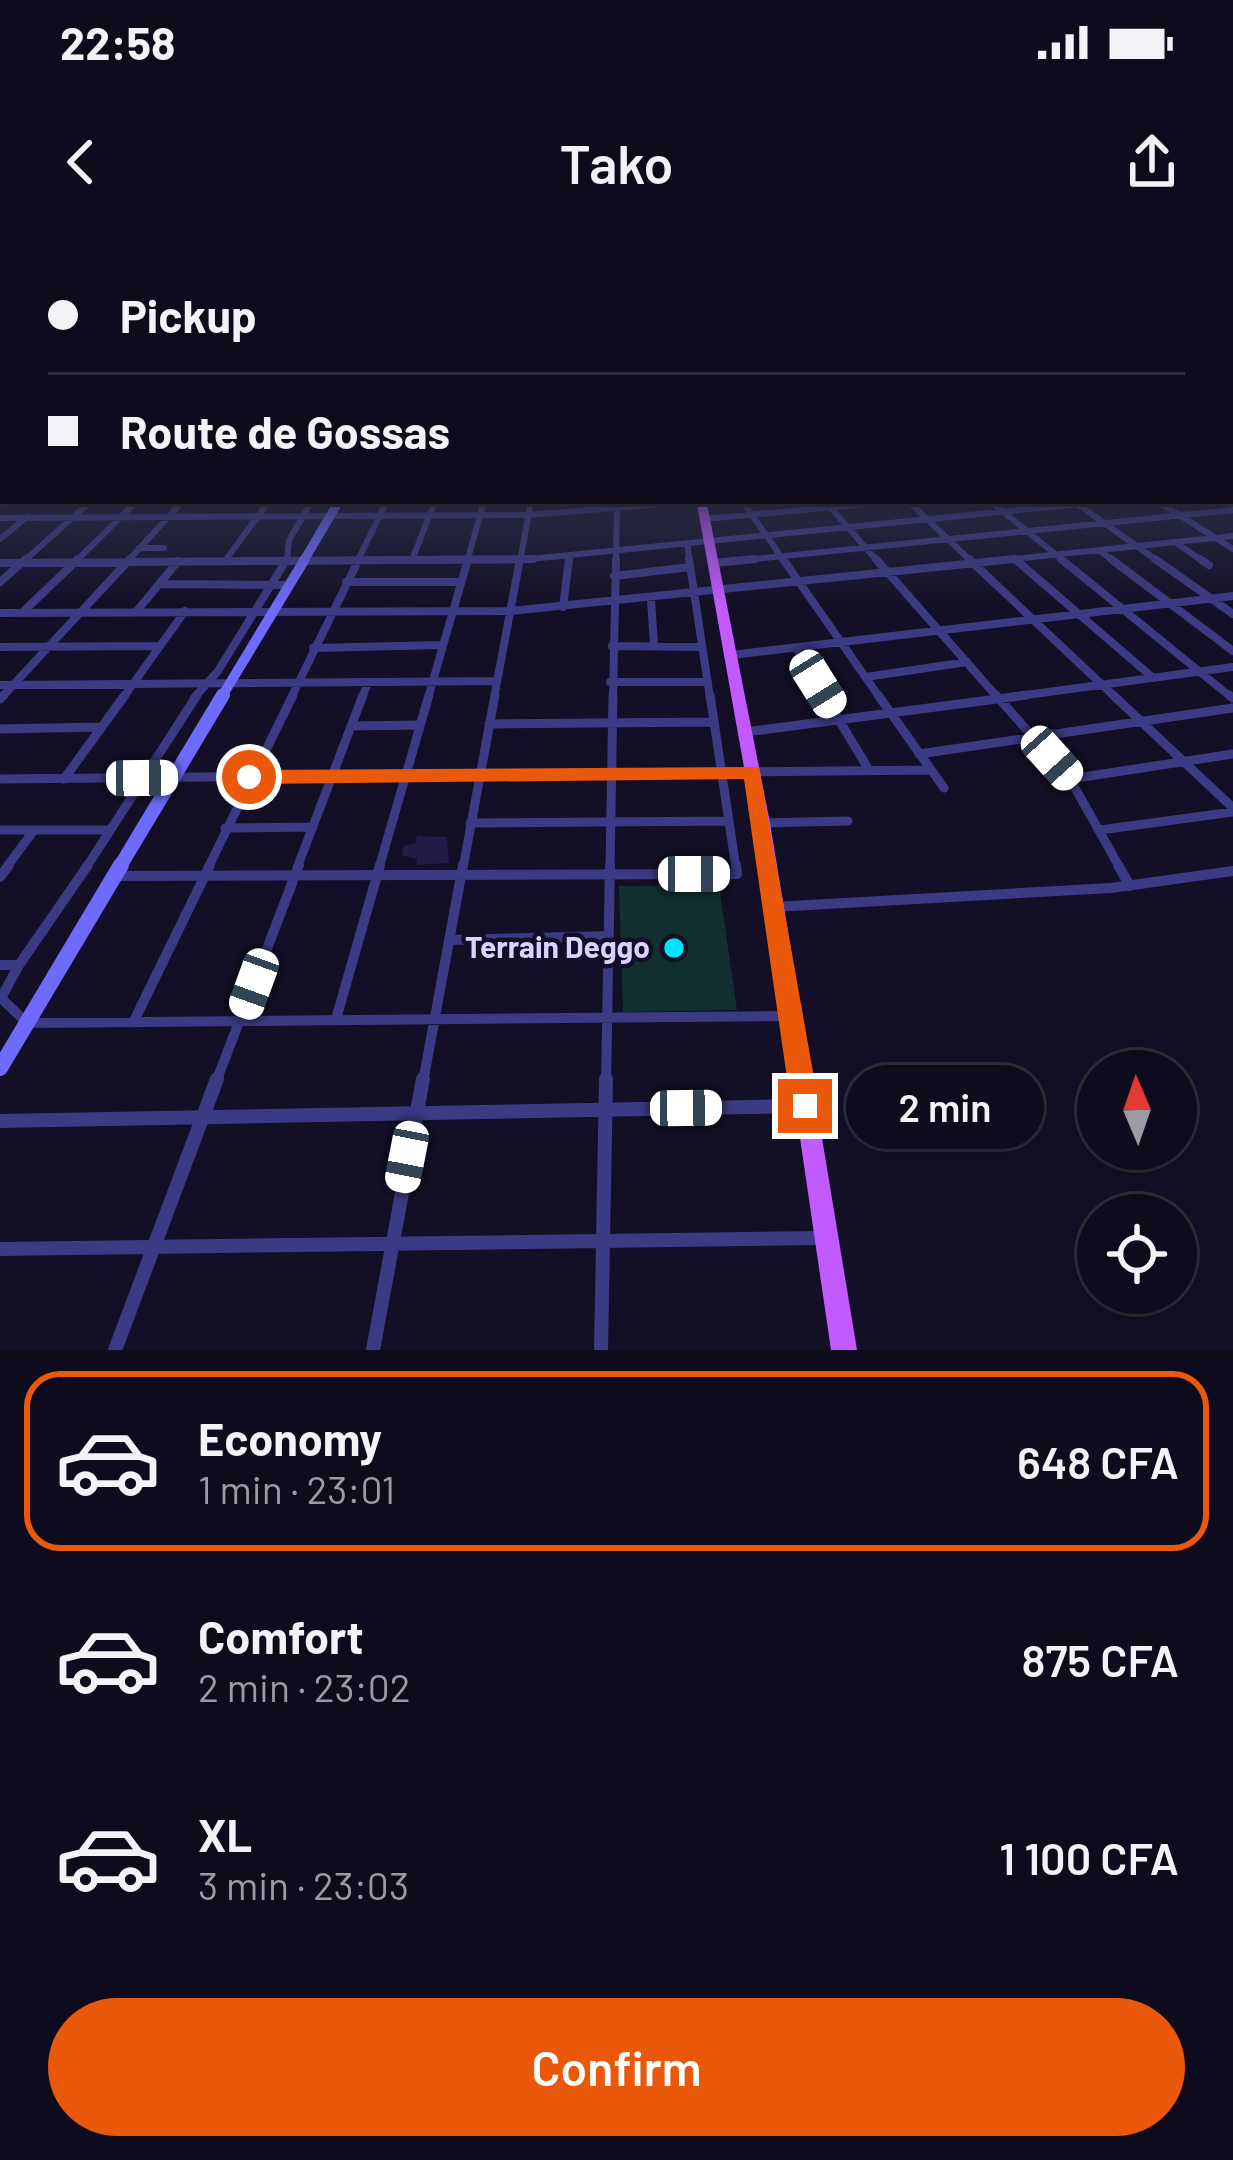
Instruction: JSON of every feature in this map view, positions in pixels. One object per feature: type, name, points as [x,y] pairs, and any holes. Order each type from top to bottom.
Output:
[{"type":"main road","points":[[699,505],[762,824],[844,1350]]},
{"type":"street","points":[[0,582],[88,504]]},
{"type":"street","points":[[22,613],[134,504]]},
{"type":"street","points":[[0,698],[181,504]]},
{"type":"street","points":[[211,516],[221,504]]},
{"type":"street","points":[[225,561],[266,504]]},
{"type":"street","points":[[295,561],[287,545],[310,504]]},
{"type":"street","points":[[134,1021],[386,504]]},
{"type":"street","points":[[412,560],[434,504]]},
{"type":"street","points":[[336,1019],[483,504]]},
{"type":"street","points":[[373,1350],[530,504]]},
{"type":"street","points":[[0,518],[302,516],[335,508],[380,515],[528,515],[634,504]]},
{"type":"street","points":[[744,504],[944,788]]},
{"type":"street","points":[[699,505],[752,515],[828,504],[1070,779],[1130,886]]},
{"type":"street","points":[[908,504],[1233,810]]},
{"type":"street","points":[[995,504],[1233,698]]},
{"type":"street","points":[[0,563],[520,560],[1060,504]]},
{"type":"street","points":[[1079,504],[1233,614]]},
{"type":"street","points":[[1161,504],[1233,549]]},
{"type":"street","points":[[335,508],[281,585],[255,612],[218,671],[203,684],[0,999],[27,1023],[791,1016]]},
{"type":"street","points":[[601,1350],[616,508]]},
{"type":"street","points":[[713,563],[1233,510]]},
{"type":"street","points":[[0,539],[27,518]]},
{"type":"street","points":[[0,613],[510,611],[1233,536]]},
{"type":"street","points":[[1175,542],[1209,565]]},
{"type":"street","points":[[115,876],[737,874],[687,543]]},
{"type":"street","points":[[139,548],[164,548]]},
{"type":"street","points":[[1099,550],[1233,651]]},
{"type":"street","points":[[563,607],[569,556]]},
{"type":"street","points":[[1015,559],[1153,678]]},
{"type":"street","points":[[136,612],[178,562]]},
{"type":"street","points":[[614,576],[690,567]]},
{"type":"street","points":[[346,582],[461,582]]},
{"type":"street","points":[[160,584],[281,585]]},
{"type":"street","points":[[0,1068],[273,612],[281,585]]},
{"type":"street","points":[[731,655],[1233,596]]},
{"type":"street","points":[[651,599],[654,646]]},
{"type":"street","points":[[64,778],[185,611]]},
{"type":"street","points":[[313,648],[441,645]]},
{"type":"street","points":[[0,647],[160,646]]},
{"type":"street","points":[[612,646],[703,646]]},
{"type":"street","points":[[796,648],[868,770]]},
{"type":"street","points":[[866,677],[968,662]]},
{"type":"street","points":[[746,731],[1233,668]]},
{"type":"street","points":[[0,685],[497,681]]},
{"type":"street","points":[[115,1350],[368,682]]},
{"type":"street","points":[[610,682],[708,682]]},
{"type":"street","points":[[920,754],[1233,708]]},
{"type":"street","points":[[489,724],[714,722]]},
{"type":"street","points":[[352,726],[417,725]]},
{"type":"street","points":[[0,729],[100,728]]},
{"type":"street","points":[[1070,779],[1233,754]]},
{"type":"street","points":[[0,790],[5,779],[931,770]]},
{"type":"street","points":[[1100,830],[1233,810]]},
{"type":"street","points":[[470,823],[729,821]]},
{"type":"street","points":[[762,824],[848,821]]},
{"type":"street","points":[[225,828],[313,827]]},
{"type":"street","points":[[0,830],[109,830]]},
{"type":"street","points":[[0,877],[34,830]]},
{"type":"street","points":[[773,908],[1130,886],[1233,871]]},
{"type":"street","points":[[449,940],[608,936]]},
{"type":"street","points":[[0,965],[20,965]]},
{"type":"street","points":[[0,1121],[805,1106]]},
{"type":"street","points":[[0,1249],[825,1238]]},
{"type":"green space","name":"Terrain Deggo","points":[[719,885],[737,1010],[623,1012],[619,886]]},
{"type":"building","points":[[417,836],[447,837],[449,863],[416,865],[417,859],[402,855],[404,845],[415,844]]},
{"type":"place","name":"Terrain Deggo","points":[[674,948]]},
{"type":"route","points":[[249,777],[752,772],[805,1106]]}]
